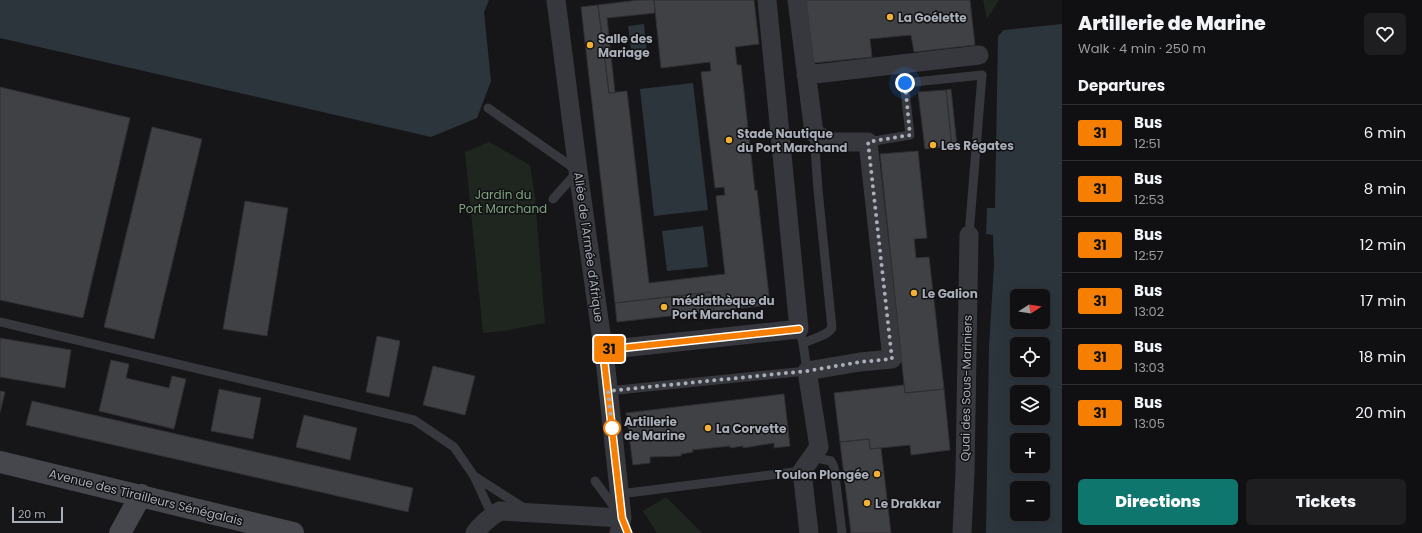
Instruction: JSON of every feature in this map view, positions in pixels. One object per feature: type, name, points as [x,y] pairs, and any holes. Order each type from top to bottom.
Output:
[{"type":"main road","name":"Avenue des Tirailleurs Sénégalais","points":[[0,462],[293,533]]},
{"type":"main road","points":[[120,533],[141,495]]},
{"type":"street","name":"Allée de l'Armée d'Afrique","points":[[556,0],[603,350],[623,528]]},
{"type":"street","points":[[603,350],[801,336],[767,0]]},
{"type":"street","points":[[797,0],[814,133],[829,142],[868,142],[892,359],[860,362],[807,371],[819,447],[807,464],[809,533]]},
{"type":"street","points":[[806,76],[979,55]]},
{"type":"street","name":"Quai des Sous-Mariniers","points":[[962,533],[965,472],[969,235]]},
{"type":"street","points":[[475,533],[480,525],[500,511],[532,513],[623,528]]},
{"type":"lane","points":[[868,142],[910,135],[902,64]]},
{"type":"lane","name":"Quai des Sous-Mariniers","points":[[905,83],[982,74],[969,235]]},
{"type":"lane","points":[[488,108],[578,171],[554,198]]},
{"type":"lane","points":[[608,391],[807,371],[801,336],[823,335],[832,328],[818,190],[814,133]]},
{"type":"lane","points":[[0,322],[414,420],[454,447],[474,476],[492,516]]},
{"type":"lane","points":[[620,494],[831,461],[834,467],[842,533]]},
{"type":"lane","points":[[474,476],[532,513]]},
{"type":"lane","points":[[595,481],[623,528]]},
{"type":"green space","points":[[983,0],[999,0],[987,19]]},
{"type":"green space","name":"Jardin du Port Marchand","points":[[489,142],[530,165],[535,197],[545,323],[504,331],[483,333],[465,152]]},
{"type":"green space","points":[[666,497],[702,533],[657,533],[643,511]]},
{"type":"shaded area","points":[[0,0],[489,0],[484,12],[491,81],[477,118],[431,137],[0,38]]},
{"type":"shaded area","points":[[644,24],[647,55],[632,56],[628,26]]},
{"type":"shaded area","points":[[1062,24],[1062,533],[986,533],[989,347],[994,265],[993,235],[986,234],[987,208],[995,208],[998,36],[1004,30]]},
{"type":"shaded area","points":[[693,83],[708,210],[654,216],[640,89]]},
{"type":"shaded area","points":[[703,226],[708,267],[667,271],[662,231]]},
{"type":"building","points":[[639,0],[654,0],[655,13],[607,18],[615,93],[609,93],[598,5]]},
{"type":"building","name":"Stade Nautique du Port Marchand","points":[[654,0],[754,0],[759,44],[735,47],[737,65],[741,65],[755,191],[757,190],[770,305],[714,311],[711,292],[615,303],[581,7],[598,5],[609,93],[627,91],[649,283],[725,274],[716,196],[725,195],[724,187],[715,188],[701,72],[711,71],[710,62],[661,68]]},
{"type":"building","name":"La Goélette","points":[[806,0],[970,0],[975,45],[914,52],[911,35],[870,39],[872,57],[813,63]]},
{"type":"building","points":[[0,87],[130,118],[83,318],[0,300]]},
{"type":"building","points":[[951,89],[957,146],[952,146],[946,90]]},
{"type":"building","points":[[946,90],[952,146],[925,149],[918,92]]},
{"type":"building","points":[[152,127],[202,139],[154,339],[104,327]]},
{"type":"building","name":"Le Galion","points":[[918,151],[927,238],[914,239],[916,258],[929,257],[944,389],[905,393],[880,154]]},
{"type":"building","points":[[245,201],[288,208],[267,336],[223,329]]},
{"type":"building","name":"médiathèque du Port Marchand","points":[[711,292],[714,311],[617,322],[615,303]]},
{"type":"building","points":[[377,336],[400,341],[389,397],[366,392]]},
{"type":"building","points":[[0,338],[71,350],[65,388],[0,377]]},
{"type":"building","points":[[111,360],[129,364],[126,378],[169,388],[172,376],[186,379],[174,429],[99,411]]},
{"type":"building","points":[[433,366],[475,376],[465,415],[423,405]]},
{"type":"building","points":[[904,385],[905,393],[944,389],[950,450],[911,455],[910,445],[870,449],[869,439],[840,442],[834,393]]},
{"type":"building","points":[[219,389],[261,398],[253,439],[211,431]]},
{"type":"building","points":[[0,391],[5,392],[0,412]]},
{"type":"building","name":"La Corvette","points":[[784,394],[790,446],[774,448],[774,443],[743,448],[743,446],[730,448],[730,446],[692,450],[693,452],[681,454],[681,456],[650,457],[650,463],[633,465],[626,413]]},
{"type":"building","points":[[32,401],[413,488],[408,512],[26,425]]},
{"type":"building","points":[[304,415],[357,428],[350,460],[296,447]]},
{"type":"building","name":"Le Drakkar","points":[[869,439],[870,449],[881,448],[891,533],[851,533],[840,442]]},
{"type":"bus line","name":"31","points":[[628,533],[622,518],[603,350],[799,329]]},
{"type":"place","name":"La Goélette","points":[[890,17]]},
{"type":"place","name":"Salle des Mariage","points":[[590,45]]},
{"type":"place","name":"Stade Nautique du Port Marchand","points":[[729,140]]},
{"type":"place","name":"Les Régates","points":[[933,145]]},
{"type":"place","name":"Le Galion","points":[[914,293]]},
{"type":"place","name":"médiathèque du Port Marchand","points":[[664,307]]},
{"type":"place","name":"Artillerie de Marine","points":[[612,428]]},
{"type":"place","name":"La Corvette","points":[[708,428]]},
{"type":"place","name":"Toulon Plongée","points":[[877,474]]},
{"type":"place","name":"Le Drakkar","points":[[867,503]]},
{"type":"route","points":[[612,428],[608,391],[807,371],[860,362],[892,359],[868,142],[910,135],[905,83]]}]
